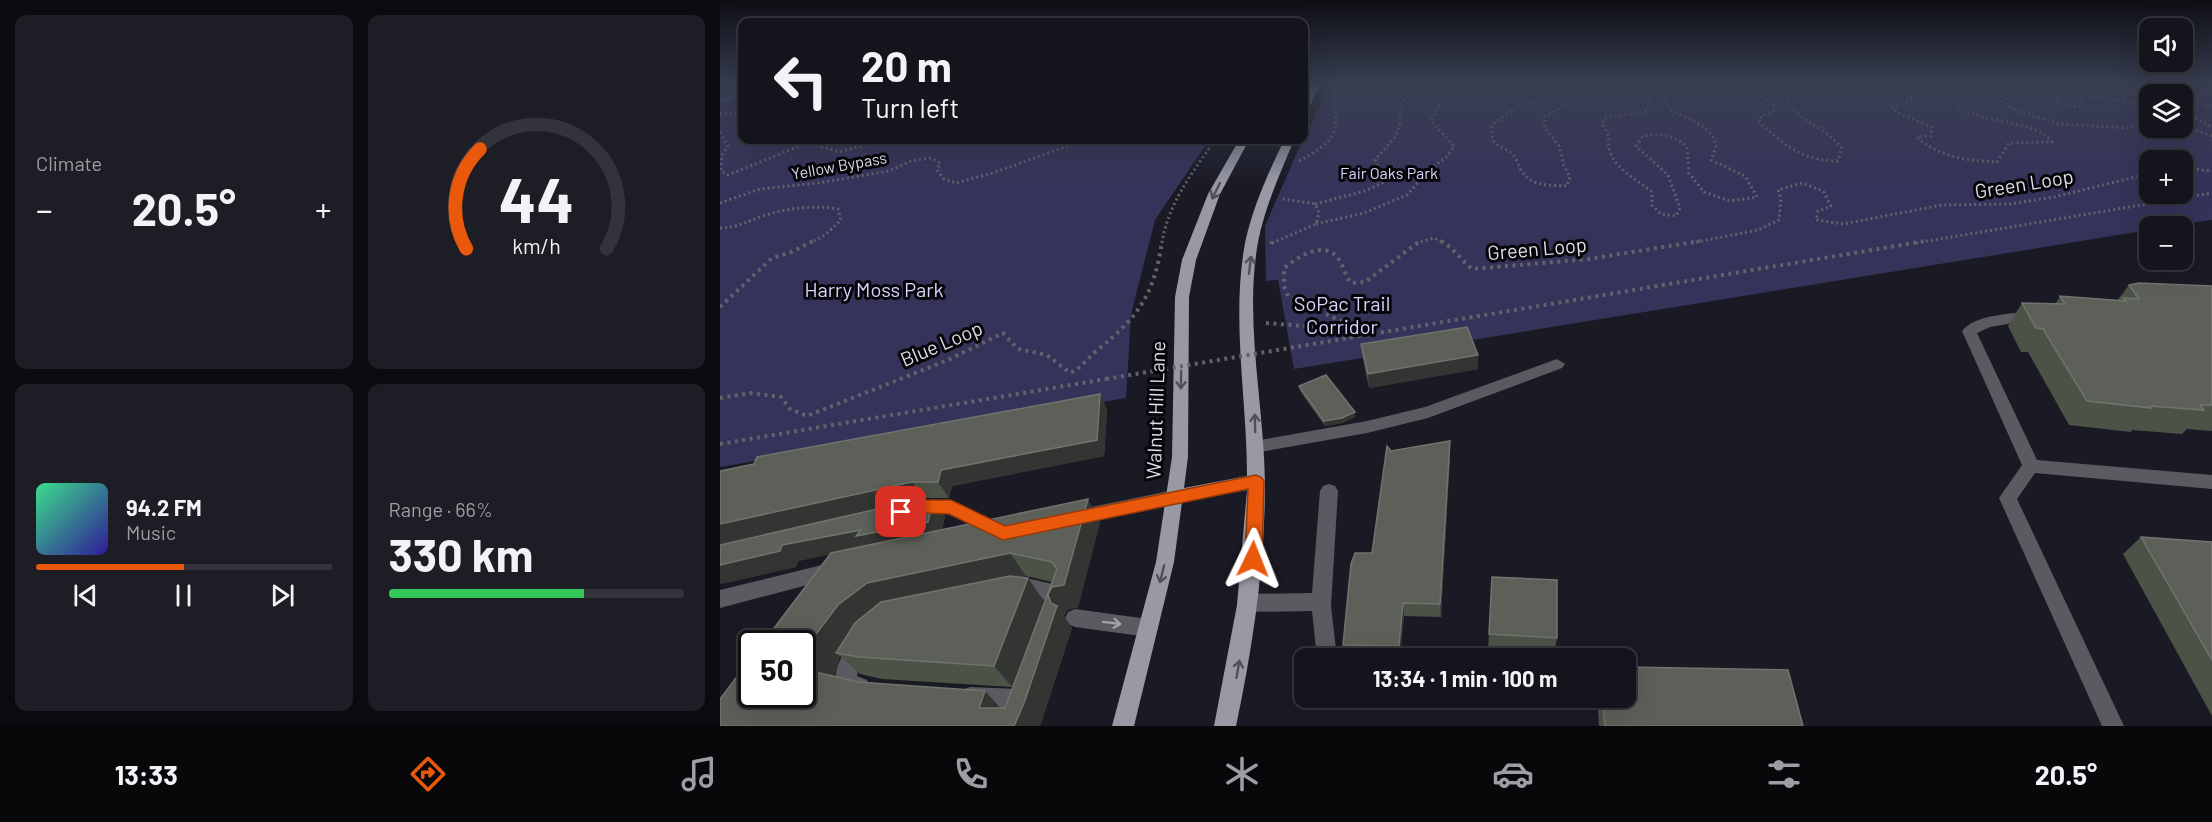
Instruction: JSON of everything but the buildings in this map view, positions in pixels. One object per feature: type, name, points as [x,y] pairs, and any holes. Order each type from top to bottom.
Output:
[{"type":"main road","name":"Walnut Hill Lane","points":[[1126,722],[1165,562],[1180,456],[1182,297],[1189,260],[1214,194],[1242,144]]},
{"type":"main road","points":[[1225,726],[1238,671],[1253,559],[1256,481],[1246,300],[1259,211],[1287,144]]},
{"type":"main road","points":[[1174,497],[1256,481]]},
{"type":"lane","points":[[2031,465],[1969,331],[1987,323],[2043,314]]},
{"type":"lane","points":[[1255,447],[1367,427],[1428,412],[1557,364]]},
{"type":"lane","points":[[2031,465],[2212,482]]},
{"type":"lane","points":[[2031,465],[2008,498],[2113,726]]},
{"type":"lane","points":[[1326,648],[1321,606],[1329,490]]},
{"type":"lane","points":[[1060,521],[1174,497]]},
{"type":"lane","points":[[901,512],[924,507],[951,507],[1009,532],[980,538]]},
{"type":"lane","points":[[720,598],[852,566]]},
{"type":"lane","points":[[808,598],[828,571]]},
{"type":"lane","points":[[993,594],[1026,587],[1059,593],[1049,622]]},
{"type":"lane","points":[[1247,603],[1310,601],[1321,606]]},
{"type":"lane","points":[[1075,618],[1148,628]]},
{"type":"lane","points":[[869,636],[849,664],[845,684],[882,691]]},
{"type":"lane","points":[[952,696],[1021,699]]},
{"type":"path","points":[[1291,165],[1317,153],[1330,142],[1339,128],[1338,116]]},
{"type":"path","points":[[1281,199],[1315,204],[1365,191],[1384,182],[1375,160],[1392,144],[1401,124],[1401,116]]},
{"type":"path","points":[[1269,248],[1273,241],[1316,224],[1364,213],[1407,195],[1431,168],[1448,156],[1454,146],[1431,121],[1433,116]]},
{"type":"path","points":[[1507,116],[1492,125],[1491,138],[1496,145],[1514,156],[1522,174],[1538,184],[1567,186],[1570,177],[1564,166],[1559,146],[1544,127],[1545,116]]},
{"type":"path","points":[[1617,116],[1604,118],[1602,124],[1609,133],[1611,142],[1609,150],[1616,162],[1652,192],[1652,205],[1661,214],[1676,216],[1680,208],[1668,175],[1636,146],[1643,136],[1661,132],[1675,136],[1687,147],[1689,172],[1704,192],[1730,201],[1757,197],[1744,176],[1710,160],[1716,146],[1714,136],[1683,116]]},
{"type":"path","points":[[1762,116],[1759,121],[1776,139],[1804,157],[1822,162],[1838,161],[1842,148],[1817,127],[1796,116]]},
{"type":"path","points":[[1906,116],[1923,121],[1932,127],[1931,136],[1917,137],[1929,147],[1975,162],[1997,162],[2009,143],[2052,142],[2046,134],[2039,131],[1994,120],[1988,116]]},
{"type":"path","points":[[2033,116],[2060,124],[2128,128],[2139,124]]},
{"type":"path","points":[[2193,117],[2212,127]]},
{"type":"path","points":[[2193,129],[2212,136]]},
{"type":"path","points":[[720,132],[728,146],[722,155],[721,171],[728,175],[802,145],[816,145],[840,152],[869,144]]},
{"type":"path","name":"Yellow Bypass","points":[[721,203],[760,189],[818,183],[889,171],[911,161],[930,158],[940,163],[937,170],[944,179],[956,183],[996,172],[1073,144]]},
{"type":"path","name":"Blue Loop","points":[[720,398],[751,393],[781,397],[790,409],[807,416],[948,360],[1003,333],[1010,343],[1021,351],[1044,353],[1063,370],[1070,373],[1082,368],[1092,354],[1122,332],[1142,309],[1159,257],[1167,219],[1184,186],[1212,144]]},
{"type":"path","points":[[2193,169],[2212,171]]},
{"type":"path","name":"Green Loop","points":[[1263,322],[1308,327],[1335,327],[1345,323],[1326,312],[1309,307],[1288,296],[1284,286],[1284,268],[1298,257],[1316,250],[1330,252],[1337,257],[1347,279],[1351,283],[1358,283],[1365,282],[1380,272],[1417,242],[1434,238],[1449,245],[1458,258],[1472,269],[1589,259],[1748,232],[1779,220],[1781,199],[1778,190],[1802,183],[1823,191],[1831,206],[1818,211],[1816,220],[1843,224],[1942,205],[2010,204],[2054,197],[2139,176]]},
{"type":"path","points":[[720,444],[2212,193]]},
{"type":"path","points":[[1315,204],[1319,213],[1316,224]]},
{"type":"path","points":[[720,228],[734,228],[773,213],[818,205],[838,209],[841,220],[825,235],[772,258],[720,308]]},
{"type":"green space","name":"Harry Moss Park","points":[[720,116],[738,116],[738,144],[1206,144],[1155,220],[1131,314],[1126,398],[720,467]]},
{"type":"green space","points":[[1315,116],[2139,116],[2139,138],[2193,138],[2193,116],[2212,116],[2212,220],[2193,223],[2193,216],[2139,216],[2139,232],[1294,369],[1278,280],[1266,281],[1265,226],[1301,144],[1308,144],[1308,130]]},
{"type":"route","points":[[901,512],[924,507],[951,507],[1003,533],[1256,481],[1253,559]]},
{"type":"park label","name":"Fair Oaks Park","points":[[1389,172]]},
{"type":"park label","name":"SoPac Trail Corridor","points":[[1342,314]]}]
